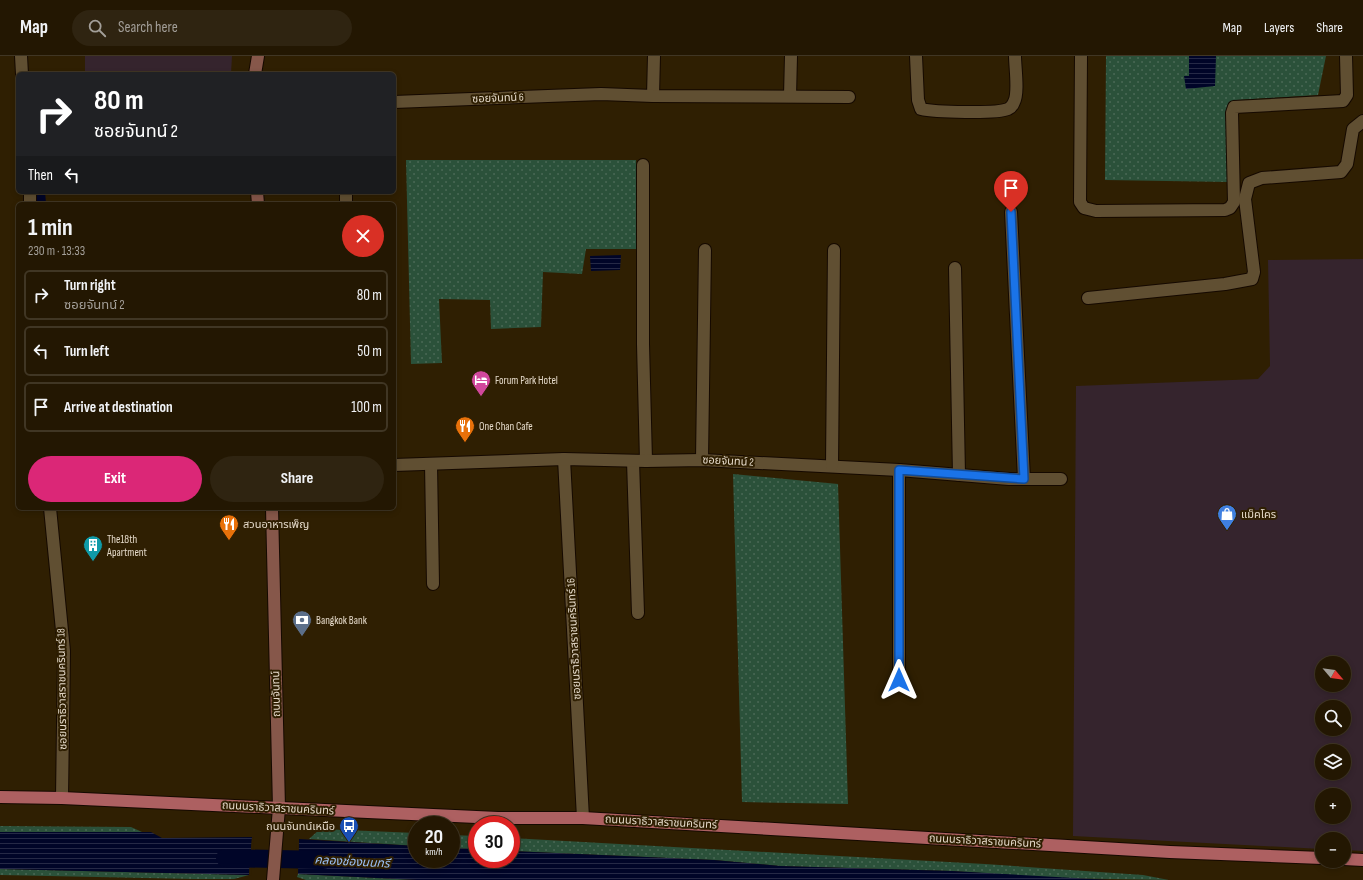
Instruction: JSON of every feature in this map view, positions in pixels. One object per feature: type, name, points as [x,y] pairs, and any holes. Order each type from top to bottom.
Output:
[{"type":"main road","points":[[255,72],[258,56]]},
{"type":"main road","name":"ถนนจันทน์","points":[[272,510],[279,808],[273,880]]},
{"type":"main road","name":"ถนนนราธิวาสราชนครินทร์","points":[[0,797],[62,798],[498,818],[583,818],[1170,852],[1315,858]]},
{"type":"main road","points":[[1351,859],[1363,860]]},
{"type":"street","points":[[21,56],[22,72]]},
{"type":"street","points":[[653,96],[654,56]]},
{"type":"street","points":[[790,96],[791,56]]},
{"type":"street","points":[[916,56],[918,100],[921,109],[929,111],[998,111],[1009,109],[1015,102],[1015,56]]},
{"type":"street","points":[[1081,56],[1080,202],[1084,208],[1096,211],[1225,210],[1230,208],[1234,202],[1232,113],[1234,108],[1343,101],[1347,95],[1346,56]]},
{"type":"street","name":"ซอยจันทน์ 6","points":[[396,102],[602,94],[653,96],[850,97]]},
{"type":"street","points":[[1088,298],[1225,284],[1252,279],[1254,272],[1245,196],[1249,183],[1262,178],[1341,172],[1346,164],[1354,129],[1363,121]]},
{"type":"street","points":[[644,165],[643,344],[646,461]]},
{"type":"street","points":[[1011,212],[1024,479]]},
{"type":"street","points":[[702,460],[706,250]]},
{"type":"street","points":[[832,466],[834,250]]},
{"type":"street","points":[[955,268],[959,475]]},
{"type":"street","name":"ซอยจันทน์ 2","points":[[396,465],[564,459],[633,461],[702,460],[832,466],[1024,479],[1061,479]]},
{"type":"street","name":"ซอยนราธิวาสราชนครินทร์ 16","points":[[564,459],[583,818]]},
{"type":"street","points":[[633,461],[638,613]]},
{"type":"street","points":[[431,464],[433,584]]},
{"type":"street","points":[[899,470],[899,680]]},
{"type":"street","name":"ซอยนราธิวาสราชนครินทร์ 18","points":[[50,510],[64,651],[62,798]]},
{"type":"shaded area","points":[[85,56],[232,56],[231,72],[85,72]]},
{"type":"shaded area","name":"แม็คโคร","points":[[1363,259],[1363,851],[1351,850],[1351,832],[1315,832],[1315,849],[1073,836],[1076,386],[1258,379],[1270,366],[1268,260]]},
{"type":"green space","points":[[1106,56],[1326,56],[1318,95],[1237,100],[1228,182],[1105,180]]},
{"type":"green space","points":[[406,160],[636,160],[640,249],[586,249],[582,274],[543,272],[541,327],[491,329],[490,300],[439,299],[442,363],[411,364]]},
{"type":"green space","points":[[733,474],[838,484],[848,804],[742,802]]},
{"type":"green space","points":[[0,826],[131,827],[142,832],[0,832]]},
{"type":"green space","points":[[320,829],[408,833],[408,845],[309,839]]},
{"type":"green space","points":[[460,835],[468,836],[468,849],[460,848]]},
{"type":"green space","points":[[520,838],[985,864],[1143,875],[1169,880],[1053,878],[952,871],[780,866],[714,860],[520,851]]},
{"type":"green space","points":[[0,869],[249,875],[234,879],[194,879],[0,875]]},
{"type":"green space","points":[[298,874],[417,880],[306,880],[297,877]]},
{"type":"water","points":[[1189,56],[1216,56],[1215,86],[1186,89],[1184,76],[1189,76]]},
{"type":"water","points":[[621,255],[620,270],[591,271],[590,256]]},
{"type":"water","points":[[0,832],[151,832],[162,838],[252,837],[249,875],[0,869]]},
{"type":"water","points":[[299,839],[408,845],[408,868],[460,868],[460,848],[468,849],[468,868],[520,868],[520,851],[714,860],[780,866],[952,871],[1110,880],[417,880],[298,874]]},
{"type":"pier","points":[[252,837],[254,838],[251,876],[249,875]]},
{"type":"pier","points":[[297,839],[299,839],[297,876],[296,874]]},
{"type":"waterway","points":[[36,194],[37,202]]},
{"type":"waterway","name":"คลองช่องนนทรี","points":[[225,858],[323,860]]},
{"type":"place","name":"Forum Park Hotel","points":[[481,397]]},
{"type":"place","name":"One Chan Cafe","points":[[465,443]]},
{"type":"place","name":"แม็คโคร","points":[[1227,531]]},
{"type":"place","name":"สวนอาหารเพ็ญ","points":[[229,541]]},
{"type":"place","name":"The18th Apartment","points":[[93,562]]},
{"type":"place","name":"Bangkok Bank","points":[[302,637]]},
{"type":"place","name":"ถนนจันทน์เหนือ","points":[[349,843]]},
{"type":"route","points":[[899,680],[899,470],[1024,479],[1011,212]]}]
